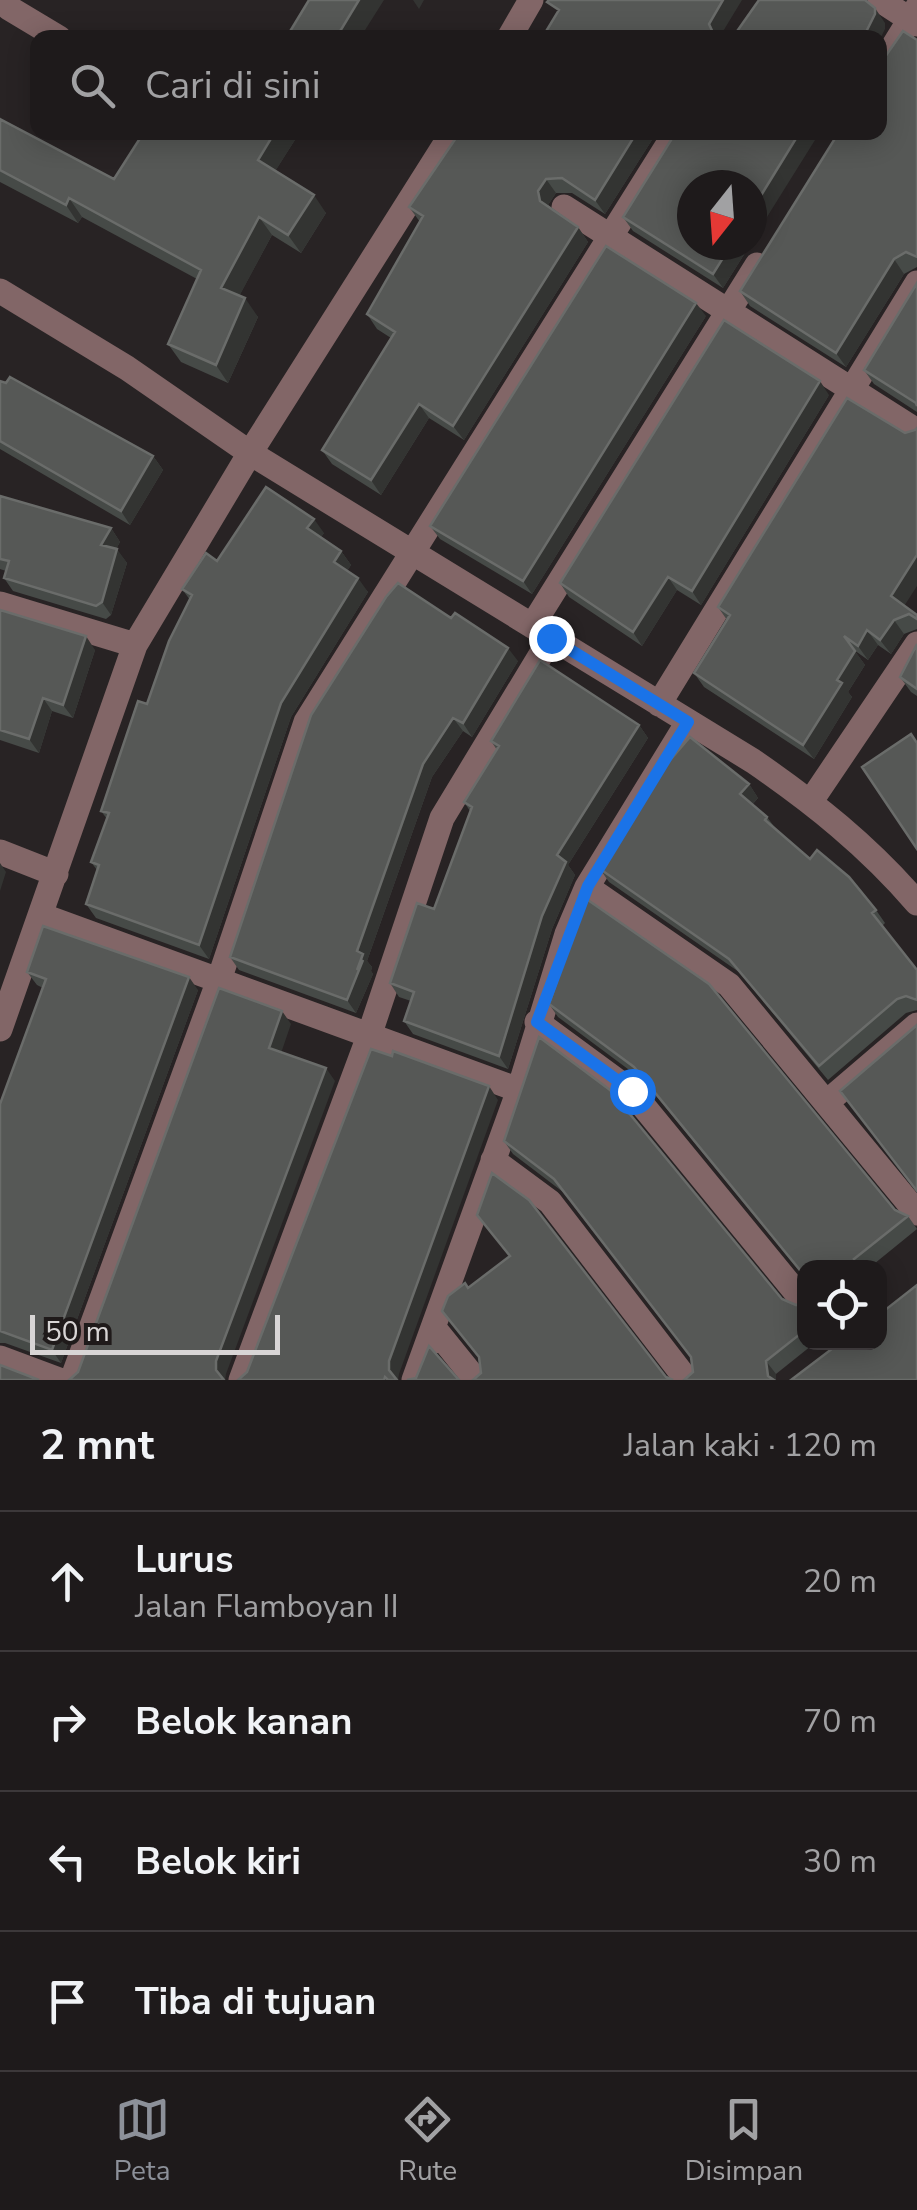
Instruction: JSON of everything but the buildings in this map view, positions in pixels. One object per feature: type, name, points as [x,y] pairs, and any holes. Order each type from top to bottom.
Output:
[{"type":"street","points":[[513,30],[530,0]]},
{"type":"street","points":[[880,0],[915,17],[887,58]]},
{"type":"street","points":[[8,11],[44,30]]},
{"type":"street","points":[[0,1029],[43,916],[135,645],[250,453],[449,140]]},
{"type":"street","points":[[72,1380],[218,980],[306,722],[671,140]]},
{"type":"street","points":[[564,207],[917,431]]},
{"type":"street","points":[[242,1380],[369,1036],[442,818],[541,632],[768,247]]},
{"type":"street","points":[[659,704],[917,283]]},
{"type":"street","points":[[0,291],[127,368],[250,453],[811,801],[873,853],[917,903]]},
{"type":"street","points":[[0,604],[135,645]]},
{"type":"street","points":[[811,801],[917,644]]},
{"type":"street","points":[[414,1380],[588,886],[688,722]]},
{"type":"street","points":[[0,852],[56,874]]},
{"type":"street","points":[[588,886],[728,985],[917,1214]]},
{"type":"street","points":[[43,916],[519,1090]]},
{"type":"street","points":[[537,1022],[632,1091],[797,1293]]},
{"type":"street","points":[[826,1102],[917,1025]]},
{"type":"street","points":[[493,1160],[550,1202],[687,1380]]},
{"type":"street","points":[[434,1328],[476,1380]]},
{"type":"street","points":[[0,1358],[59,1380]]},
{"type":"route","points":[[551,638],[688,722],[588,886],[537,1022],[632,1091]]}]
